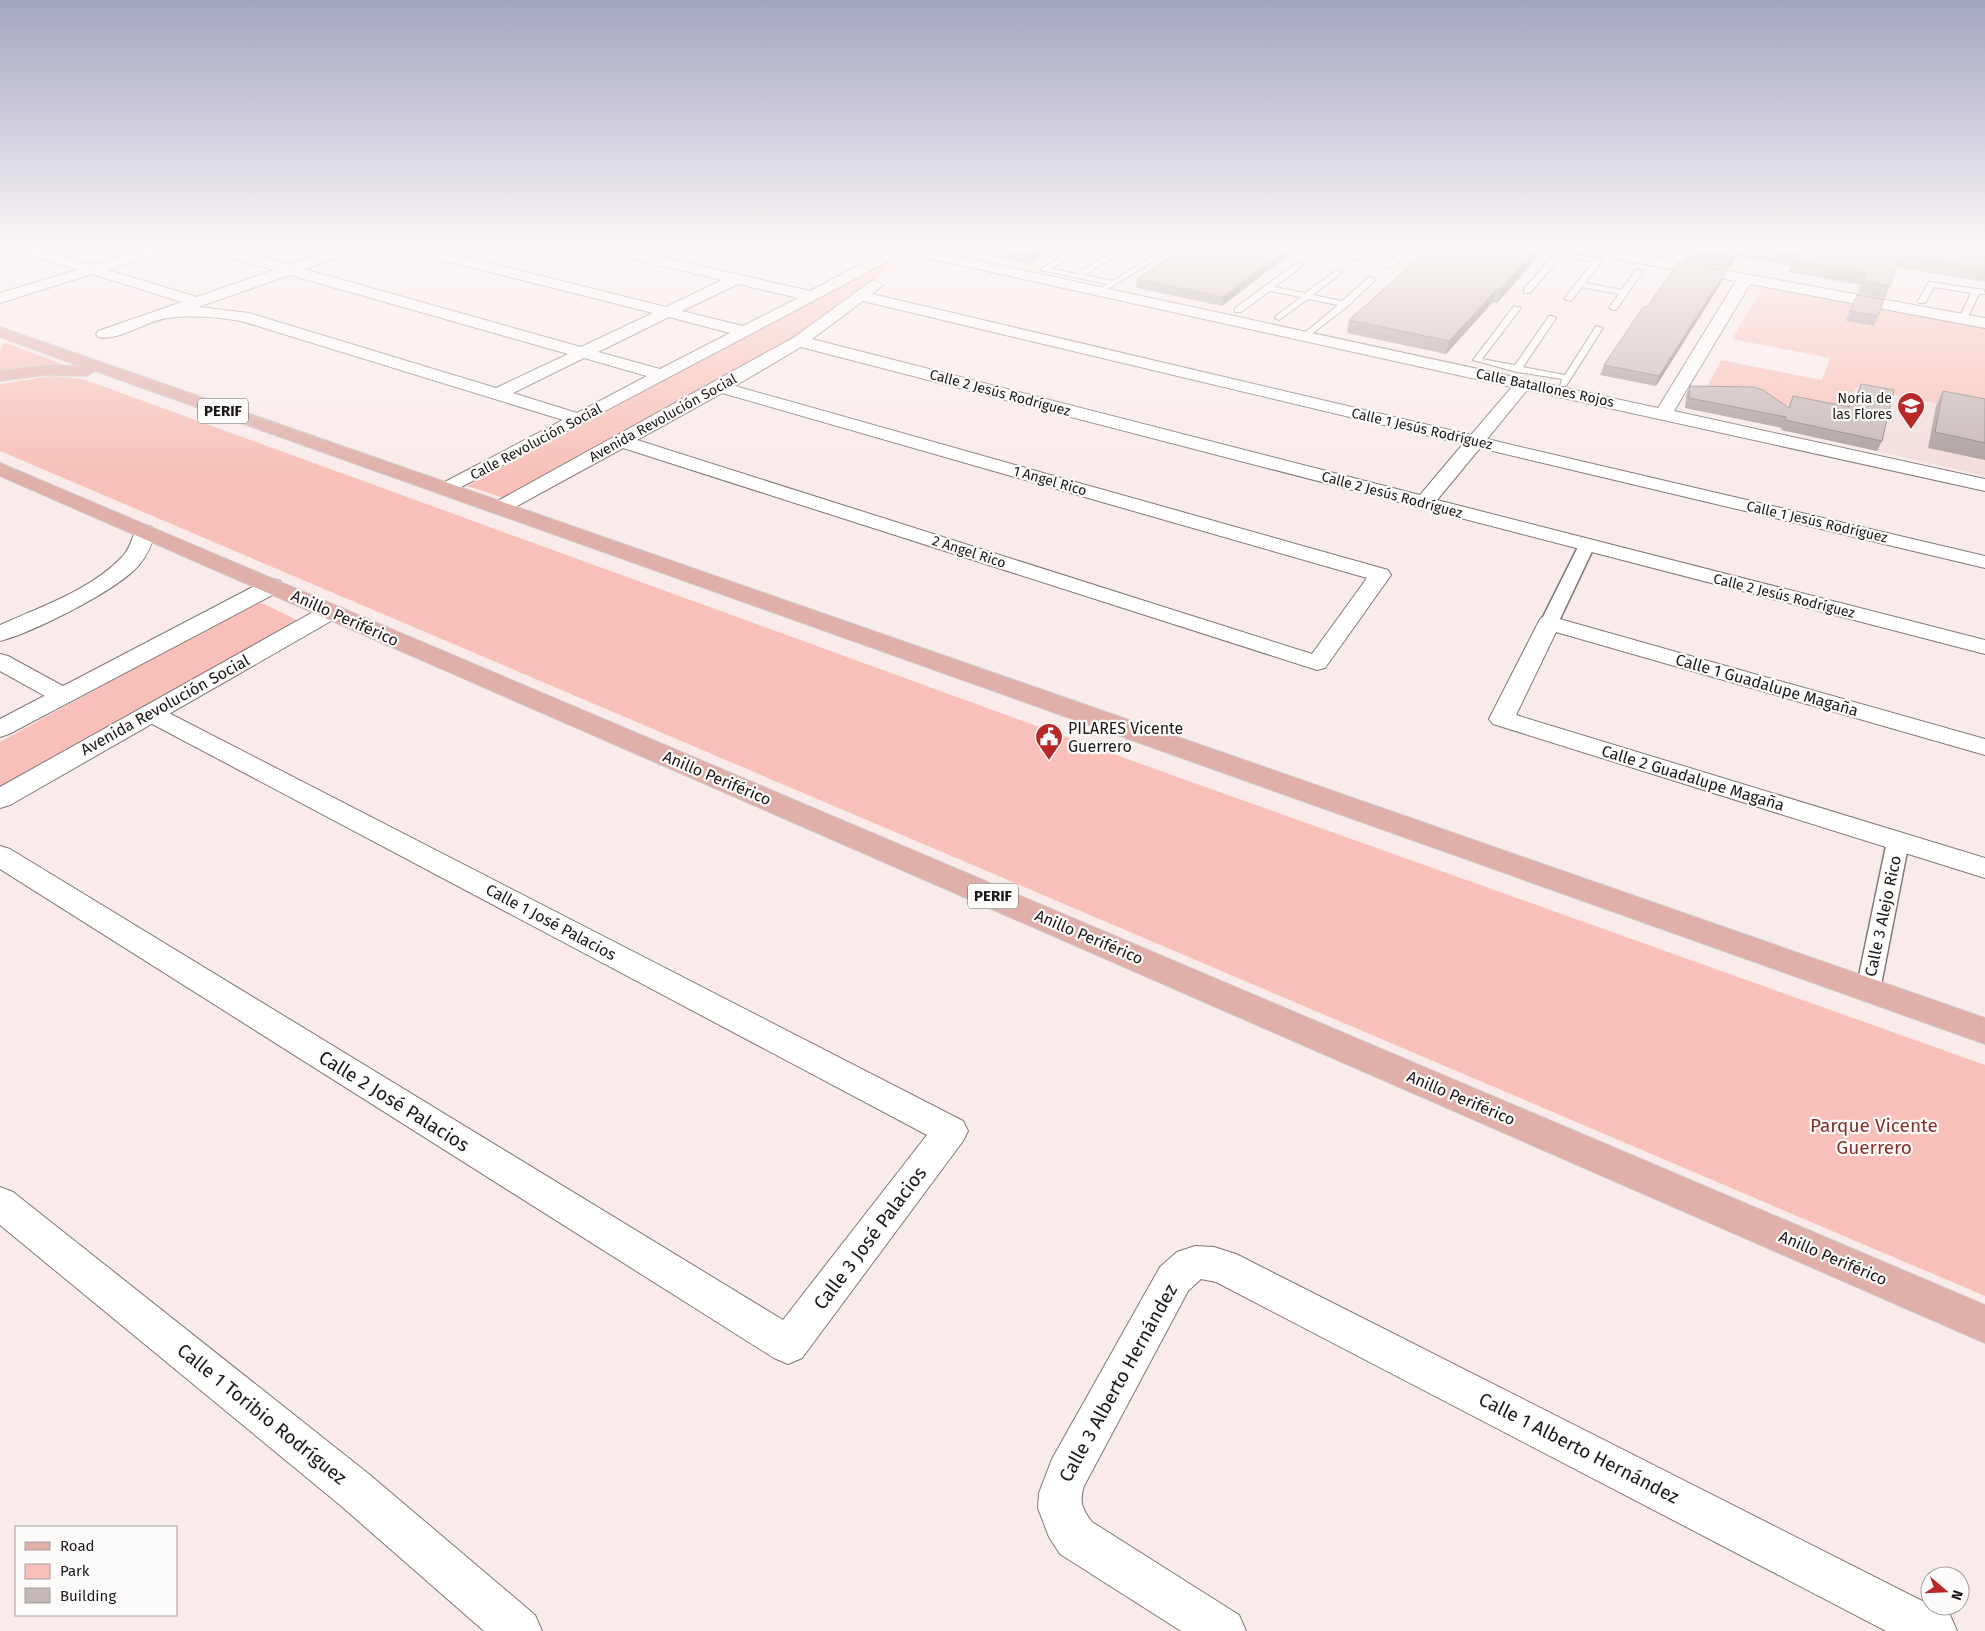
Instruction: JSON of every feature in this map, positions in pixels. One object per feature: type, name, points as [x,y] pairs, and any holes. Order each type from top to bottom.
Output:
[{"type":"main road","name":"PERIF","points":[[0,332],[1985,1031]]},
{"type":"main road","points":[[0,376],[46,370],[111,372]]},
{"type":"main road","name":"Anillo Periférico","points":[[0,469],[1985,1324]]},
{"type":"street","points":[[104,334],[134,324]]},
{"type":"street","points":[[269,324],[578,419]]},
{"type":"street","points":[[481,324],[662,375]]},
{"type":"street","points":[[497,394],[644,324]]},
{"type":"street","points":[[714,324],[743,331]]},
{"type":"street","name":"Calle Revolución Social","points":[[446,489],[756,324]]},
{"type":"street","name":"Avenida Revolución Social","points":[[501,507],[620,441],[695,386],[741,375],[799,341],[822,324]]},
{"type":"street","name":"Calle 1 Jesús Rodríguez","points":[[979,324],[1985,562]]},
{"type":"street","name":"Calle Batallones Rojos","points":[[1257,324],[1305,336],[1562,384],[1663,414],[1985,485]]},
{"type":"street","points":[[1663,414],[1717,324]]},
{"type":"street","name":"Calle 2 Jesús Rodríguez","points":[[799,341],[1985,647]]},
{"type":"street","points":[[695,386],[692,370],[703,353]]},
{"type":"street","points":[[1424,503],[1477,442],[1521,376]]},
{"type":"street","name":"Calle Revolución Social","points":[[626,394],[663,386],[695,386]]},
{"type":"street","name":"1 Angel Rico","points":[[695,386],[1380,575],[1317,663]]},
{"type":"street","name":"2 Angel Rico","points":[[620,441],[1317,663]]},
{"type":"street","points":[[0,634],[107,581],[140,549],[145,531]]},
{"type":"street","points":[[1549,623],[1587,545]]},
{"type":"street","points":[[0,729],[272,586]]},
{"type":"street","name":"Avenida Revolución Social","points":[[0,799],[330,612]]},
{"type":"street","name":"Calle 1 Guadalupe Magaña","points":[[1549,623],[1985,747]]},
{"type":"street","name":"Calle 2 Guadalupe Magaña","points":[[1549,623],[1502,720],[1985,868]]},
{"type":"street","points":[[0,661],[63,696]]},
{"type":"street","name":"Calle 1 José Palacios","points":[[150,713],[951,1131]]},
{"type":"street","name":"Calle 3 Alejo Rico","points":[[1868,990],[1898,841]]},
{"type":"street","name":"Calle 2 José Palacios","points":[[0,856],[788,1345]]},
{"type":"street","name":"Calle 3 José Palacios","points":[[788,1345],[951,1131]]},
{"type":"street","name":"Calle 1 Toribio Rodríguez","points":[[0,1203],[355,1490],[519,1631]]},
{"type":"street","name":"Calle 3 Alberto Hernández","points":[[1223,1266],[1204,1261],[1186,1265],[1174,1279],[1058,1493],[1061,1518],[1076,1538],[1223,1631]]},
{"type":"street","name":"Calle 1 Alberto Hernández","points":[[1223,1266],[1934,1631]]},
{"type":"lane","points":[[1305,336],[1320,324]]},
{"type":"lane","points":[[1505,324],[1477,360],[1521,376],[1549,324]]},
{"type":"lane","points":[[1562,384],[1599,328]]},
{"type":"shaded area","name":"Noria de las Flores","points":[[1856,387],[1985,413],[1985,476],[1837,442]]},
{"type":"green space","points":[[769,324],[830,324],[807,343],[519,503],[467,486]]},
{"type":"green space","points":[[1741,324],[1963,324],[1985,328],[1985,413],[1856,387],[1844,417],[1706,389],[1721,360],[1822,380],[1830,358],[1732,339]]},
{"type":"green space","points":[[4,342],[73,368],[0,375],[0,352]]},
{"type":"green space","name":"Parque Vicente Guerrero","points":[[52,376],[83,379],[1141,764],[1985,1065],[1985,1296],[0,451],[0,384]]},
{"type":"green space","points":[[258,601],[305,624],[0,796],[0,742]]},
{"type":"building","points":[[1369,324],[1465,324],[1449,341]]},
{"type":"building","points":[[1631,324],[1692,324],[1659,376],[1604,365]]},
{"type":"building","points":[[1861,384],[1894,390],[1882,441],[1785,420],[1786,417],[1689,398],[1690,386],[1754,387],[1763,390],[1789,408],[1793,396],[1849,407],[1852,398],[1856,399]]},
{"type":"building","points":[[1943,391],[1985,399],[1985,443],[1935,432]]},
{"type":"place","name":"Noria de las Flores","points":[[1911,430]]},
{"type":"place","name":"PILARES Vicente Guerrero","points":[[1049,761]]}]
